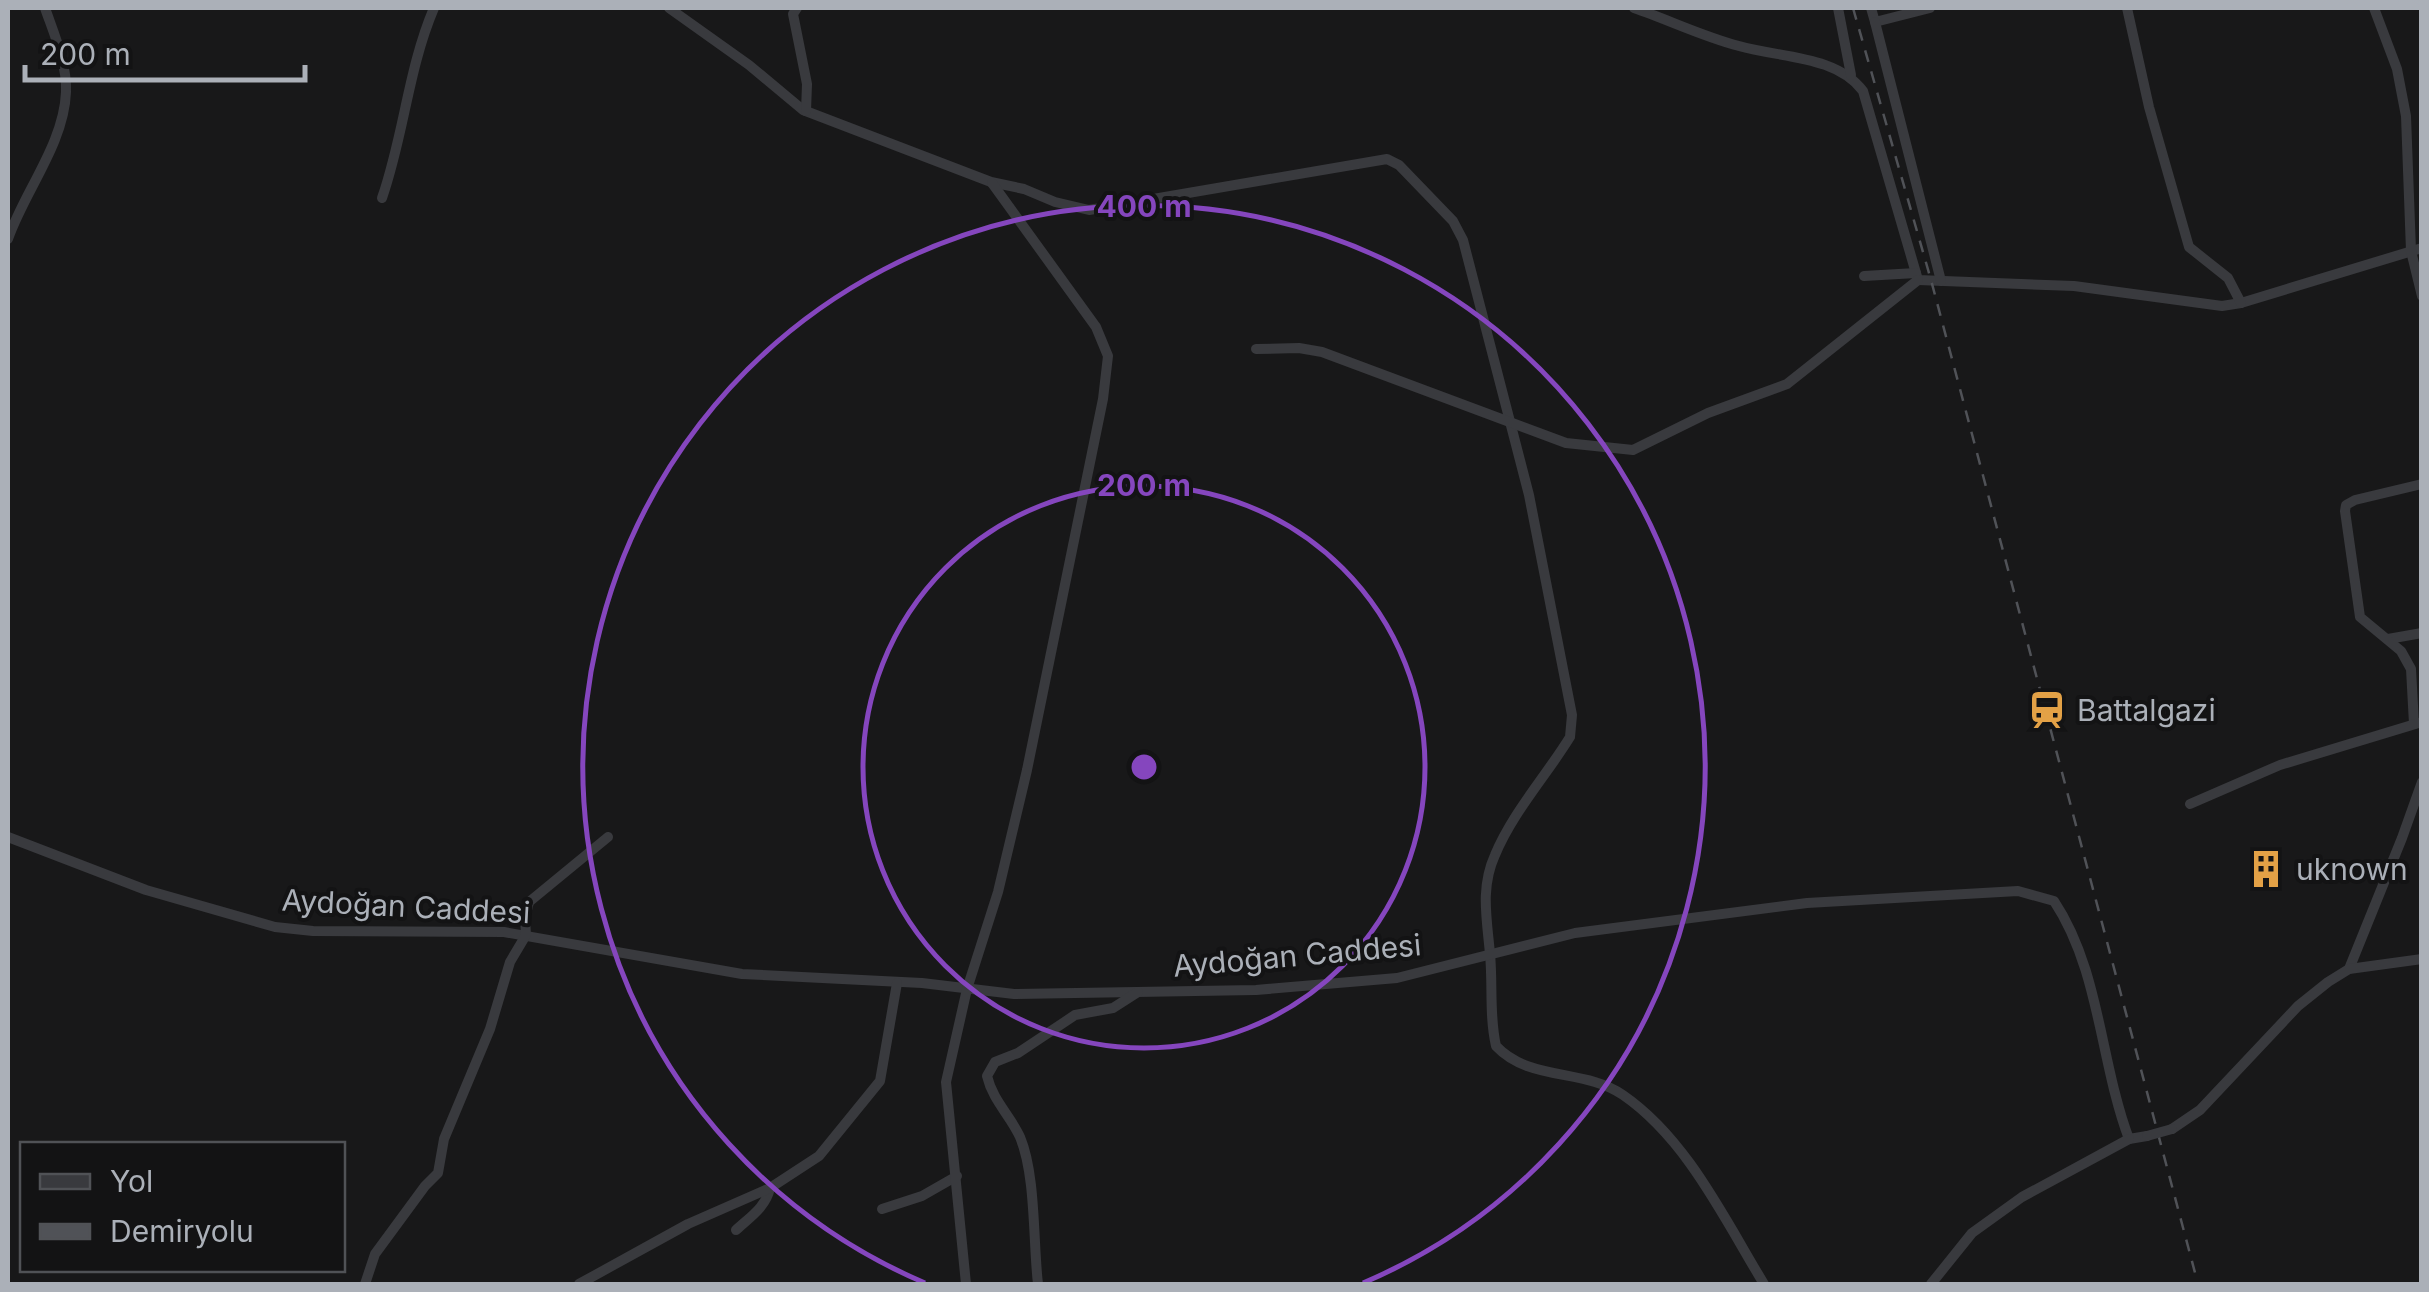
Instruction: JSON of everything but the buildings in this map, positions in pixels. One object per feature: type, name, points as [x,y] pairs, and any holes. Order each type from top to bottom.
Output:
[{"type":"street","points":[[8,240],[18,208],[54,139],[66,92],[59,45],[45,8]]},
{"type":"street","points":[[382,198],[415,60],[434,8]]},
{"type":"street","points":[[669,8],[750,65],[806,111],[1054,202],[1088,210],[1387,159],[1399,164],[1440,208],[1463,240],[1511,422],[1530,495],[1572,714],[1570,737],[1496,851],[1485,880],[1490,1018],[1496,1046],[1522,1066],[1621,1093],[1667,1137],[1696,1175],[1764,1284]]},
{"type":"street","points":[[796,8],[793,14],[807,84],[806,111]]},
{"type":"street","points":[[1634,8],[1738,46],[1851,75]]},
{"type":"street","points":[[1838,8],[1851,75],[1862,92],[1917,276]]},
{"type":"street","points":[[1870,8],[1941,281]]},
{"type":"street","points":[[1875,22],[1928,8]]},
{"type":"street","points":[[2127,8],[2149,107],[2188,247],[2228,278],[2241,304]]},
{"type":"street","points":[[2374,8],[2397,69],[2406,120],[2422,296]]},
{"type":"street","points":[[2406,120],[2422,116]]},
{"type":"street","points":[[966,1284],[946,1082],[967,989],[998,892],[1027,770],[1103,400],[1108,356],[1096,326],[991,182]]},
{"type":"street","points":[[1864,276],[2074,286],[2222,306],[2241,304],[2416,250]]},
{"type":"street","points":[[1256,348],[1322,352],[1566,443],[1633,450],[1708,413],[1787,384],[1917,276]]},
{"type":"street","points":[[2190,804],[2280,765],[2418,723],[2411,670],[2401,650],[2360,617],[2345,511],[2346,505],[2356,500],[2422,484]]},
{"type":"street","points":[[2388,639],[2422,632]]},
{"type":"street","points":[[2349,968],[2422,782]]},
{"type":"street","points":[[365,1284],[375,1254],[438,1174],[444,1139],[490,1029],[510,962],[526,935],[525,918],[530,902],[608,836]]},
{"type":"street","name":"Aydoğan Caddesi","points":[[8,837],[146,890],[274,927],[526,935],[742,974],[897,982],[1014,994],[1256,990],[1397,978],[1575,933],[1807,903],[2018,891],[2054,901],[2070,925],[2128,1139]]},
{"type":"street","points":[[1930,1284],[1972,1233],[2022,1197],[2128,1139],[2172,1129],[2200,1110],[2298,1006],[2349,968],[2422,958]]},
{"type":"street","points":[[580,1284],[688,1224],[770,1188],[819,1156],[880,1081],[897,982]]},
{"type":"street","points":[[1038,1284],[1031,1224],[1034,1200],[1020,1138],[991,1093],[987,1076],[994,1062],[1018,1053],[1075,1015],[1113,1008],[1138,991]]},
{"type":"street","points":[[882,1209],[922,1196],[957,1176]]},
{"type":"street","points":[[736,1230],[768,1199],[770,1188]]},
{"type":"railway","points":[[1853,8],[1931,280],[2198,1284]]},
{"type":"place","name":"Battalgazi","points":[[2047,710]]},
{"type":"place","name":"uknown","points":[[2266,869]]}]
